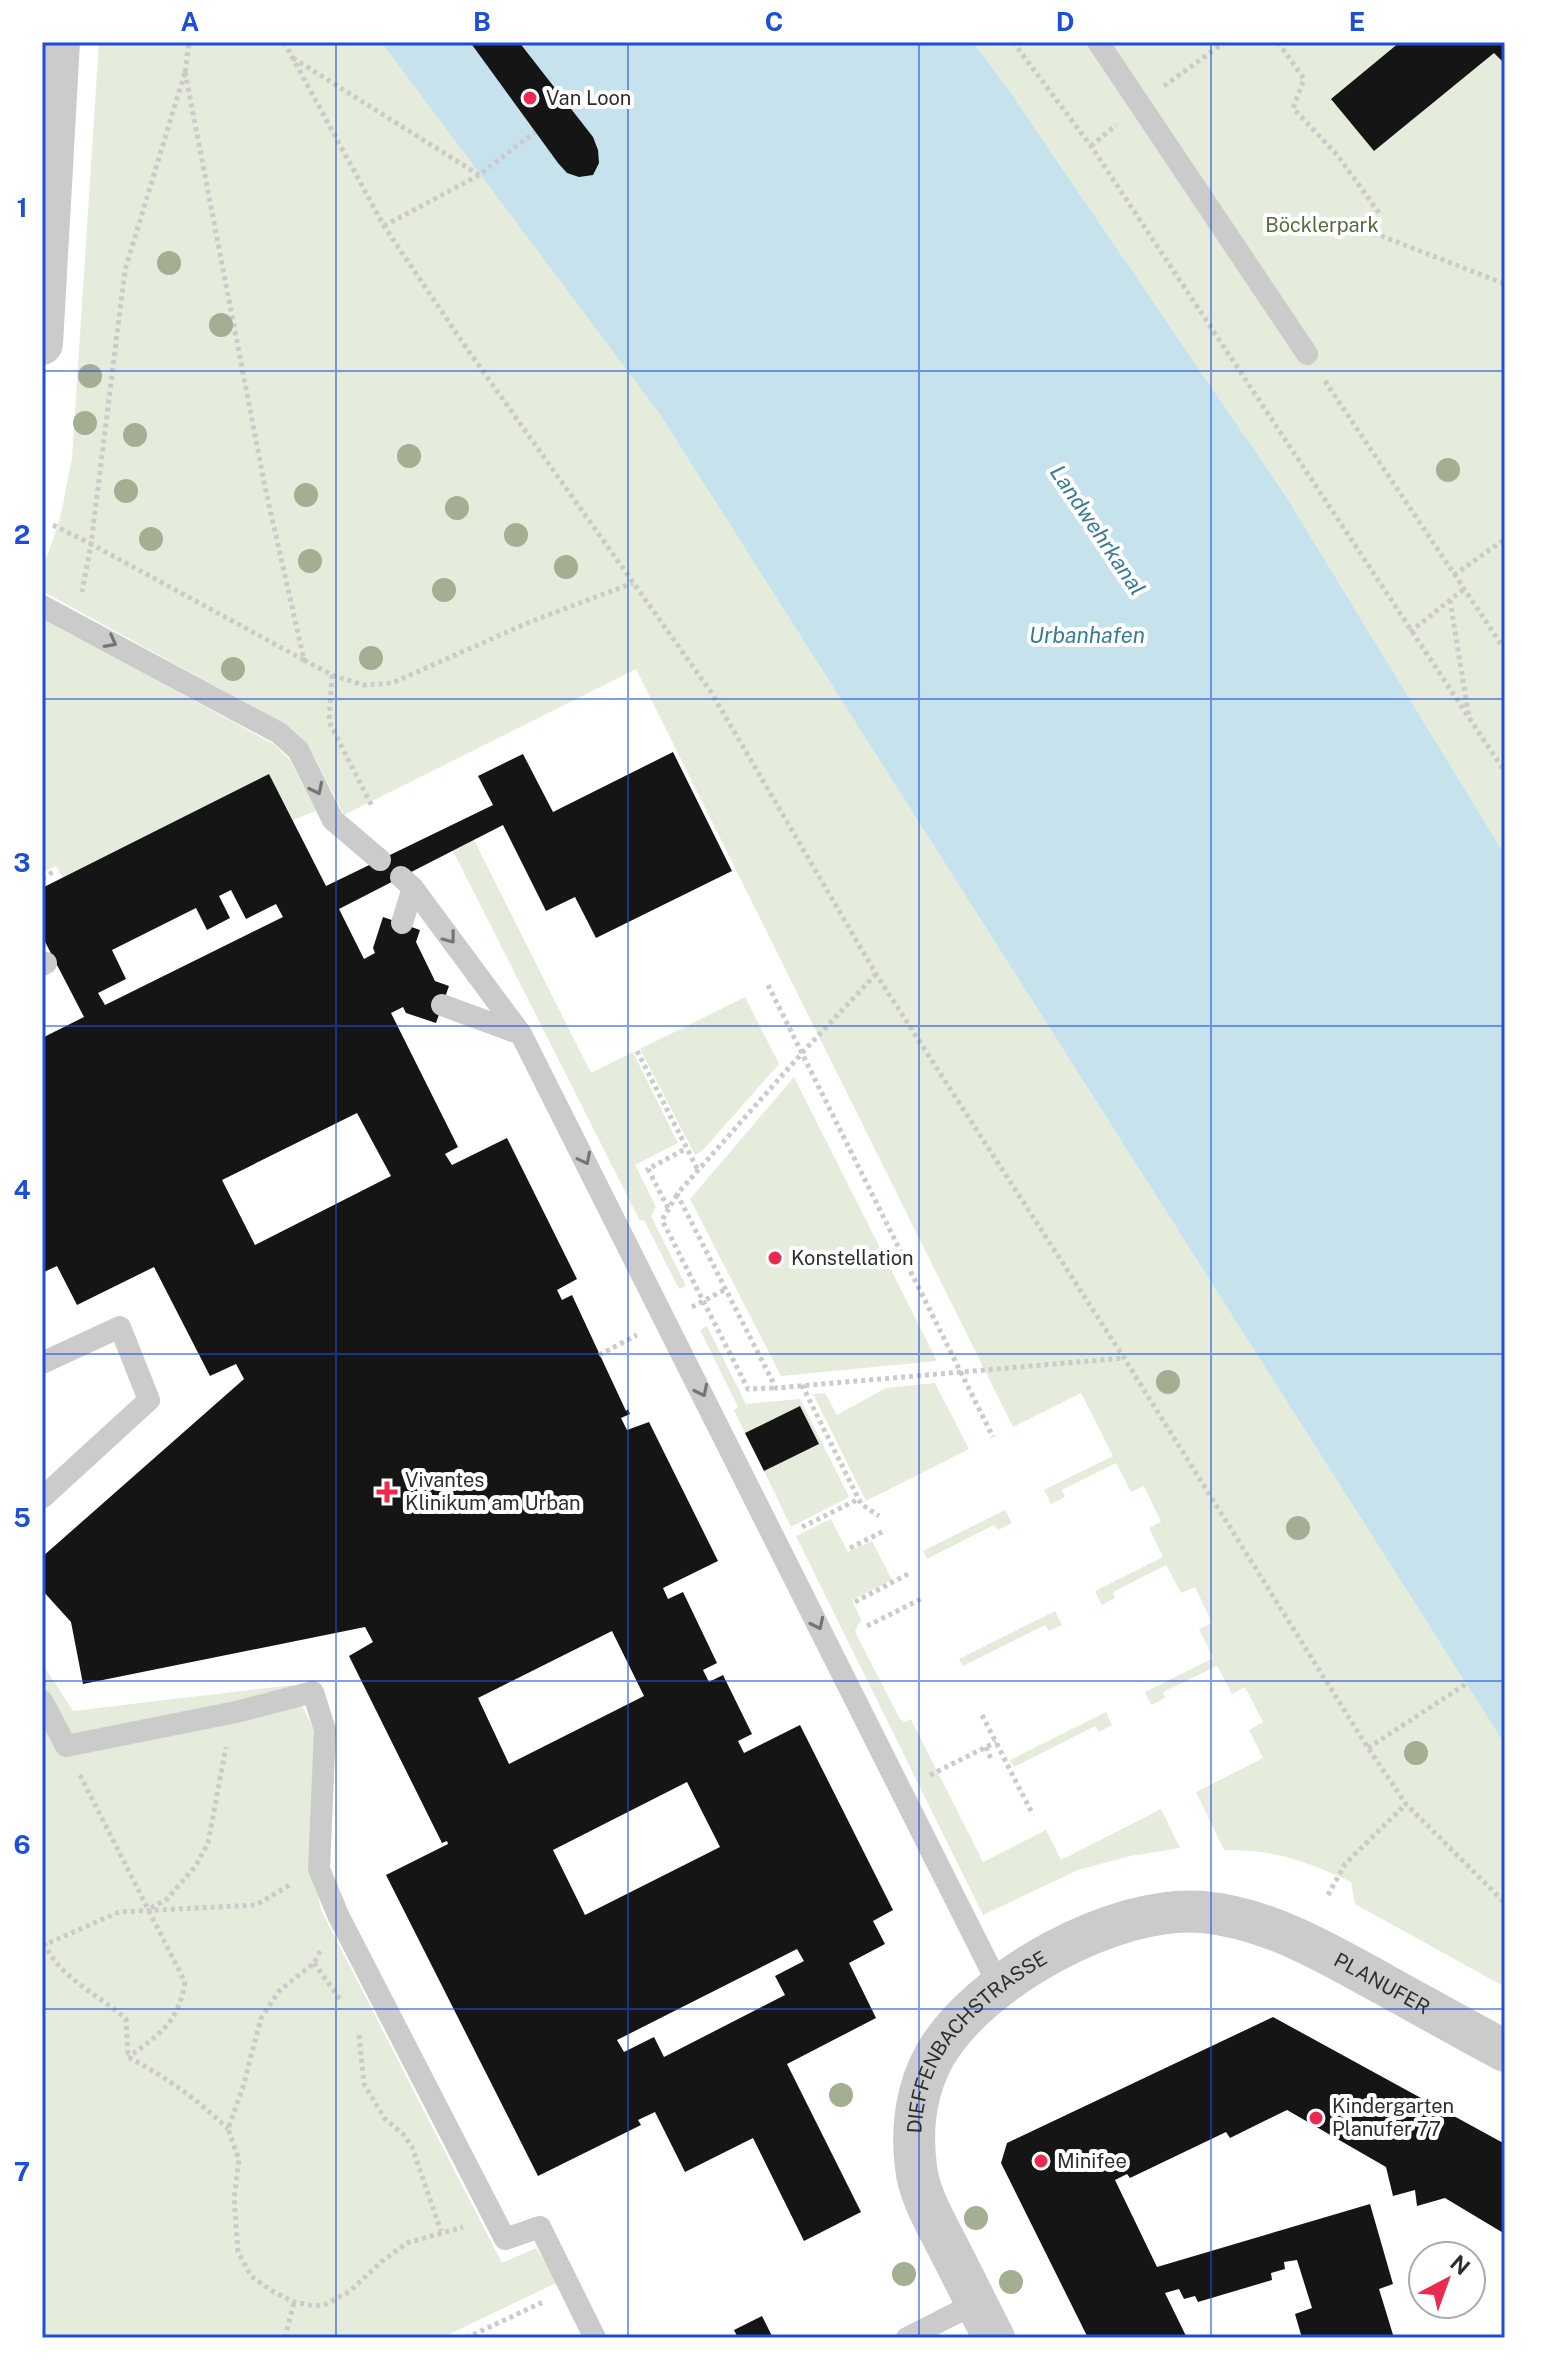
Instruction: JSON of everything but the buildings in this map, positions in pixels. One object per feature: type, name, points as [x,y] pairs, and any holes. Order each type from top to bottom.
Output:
[{"type":"street","points":[[42,344],[59,42]]},
{"type":"street","name":"DIEFFENBACHSTRASSE","points":[[985,2321],[930,2213],[916,2171],[914,2128],[921,2088],[935,2055],[954,2030],[999,1986],[1029,1965],[1084,1938],[1148,1917],[1174,1912],[1205,1912],[1256,1924]]},
{"type":"street","name":"PLANUFER","points":[[1256,1924],[1317,1948],[1505,2051]]},
{"type":"lane","points":[[1098,42],[1307,354]]},
{"type":"lane","points":[[42,606],[279,733],[298,750],[333,820],[380,860]]},
{"type":"lane","points":[[402,923],[407,882],[521,1034],[999,1986]]},
{"type":"lane","points":[[442,1005],[521,1034]]},
{"type":"lane","points":[[42,1363],[120,1327],[149,1400],[42,1498]]},
{"type":"lane","points":[[42,1701],[66,1746],[236,1712],[313,1692],[325,1730],[319,1869],[338,1915],[505,2239],[540,2227],[595,2338]]},
{"type":"lane","points":[[907,2338],[985,2321]]},
{"type":"path","points":[[76,623],[91,544],[125,270],[185,72],[189,42]]},
{"type":"path","points":[[284,42],[384,226],[465,346],[711,692],[876,974],[1124,1358],[1368,1748],[1406,1804],[1505,1903]]},
{"type":"path","points":[[1013,42],[1091,146],[1505,772]]},
{"type":"path","points":[[1141,104],[1225,42]]},
{"type":"path","points":[[1278,42],[1304,79],[1293,108],[1338,156],[1379,213]]},
{"type":"path","points":[[292,57],[479,175]]},
{"type":"path","points":[[185,72],[265,487],[304,660]]},
{"type":"path","points":[[384,226],[479,175],[535,132]]},
{"type":"path","points":[[1366,230],[1505,284]]},
{"type":"path","points":[[1307,354],[1505,650]]},
{"type":"path","points":[[53,525],[332,675],[363,685],[392,683],[532,621],[633,583]]},
{"type":"path","points":[[1454,575],[1505,539]]},
{"type":"path","points":[[1410,632],[1464,589]]},
{"type":"path","points":[[1450,600],[1469,719]]},
{"type":"path","points":[[332,675],[329,722],[376,813]]},
{"type":"path","points":[[42,878],[53,872]]},
{"type":"path","points":[[876,974],[677,1194],[662,1220],[748,1389],[1124,1358]]},
{"type":"path","points":[[768,985],[993,1437]]},
{"type":"path","points":[[637,1051],[698,1170]]},
{"type":"path","points":[[668,1208],[648,1169],[687,1148]]},
{"type":"path","points":[[677,1194],[776,1388]]},
{"type":"path","points":[[711,1297],[726,1289]]},
{"type":"path","points":[[802,1385],[861,1504],[879,1516]]},
{"type":"path","points":[[776,1540],[859,1499]]},
{"type":"path","points":[[850,1548],[886,1530]]},
{"type":"path","points":[[855,1602],[908,1574]]},
{"type":"path","points":[[867,1626],[921,1599]]},
{"type":"path","points":[[1368,1748],[1466,1684]]},
{"type":"path","points":[[148,1910],[167,1899],[195,1867],[208,1843],[226,1740],[236,1712]]},
{"type":"path","points":[[982,1715],[1033,1815]]},
{"type":"path","points":[[931,1775],[996,1742]]},
{"type":"path","points":[[66,1746],[185,1982],[182,2004],[167,2026],[128,2057]]},
{"type":"path","points":[[986,1747],[991,1759]]},
{"type":"path","points":[[1328,1895],[1345,1864],[1406,1804]]},
{"type":"path","points":[[43,1945],[119,1912],[256,1905],[319,1869]]},
{"type":"path","points":[[228,2129],[243,2087],[261,2018],[279,1991],[314,1963],[338,1915]]},
{"type":"path","points":[[42,1935],[43,1945],[74,1980],[126,2019],[128,2057]]},
{"type":"path","points":[[314,1963],[346,2008]]},
{"type":"path","points":[[358,2031],[362,2042],[364,2084],[385,2119],[403,2134],[412,2147],[441,2231]]},
{"type":"path","points":[[128,2057],[177,2085],[228,2129],[239,2160],[234,2198],[238,2252],[251,2276],[294,2302],[314,2306],[326,2304],[349,2292],[407,2243],[441,2231],[496,2220]]},
{"type":"path","points":[[466,2338],[569,2290]]},
{"type":"path","points":[[285,2338],[294,2302]]},
{"type":"green space","points":[[99,42],[381,42],[659,413],[1505,1745],[1505,1987],[1355,1904],[1351,1882],[1289,1858],[1224,1850],[1196,1792],[1263,1758],[1249,1730],[1263,1722],[1245,1687],[1232,1694],[1217,1666],[1163,1692],[1165,1698],[1151,1705],[1145,1692],[1213,1658],[1199,1629],[1212,1623],[1195,1587],[1181,1593],[1166,1565],[1113,1592],[1115,1598],[1102,1605],[1095,1591],[1163,1557],[1149,1528],[1161,1522],[1144,1486],[1131,1492],[1116,1463],[1062,1490],[1065,1497],[1051,1504],[1044,1490],[1113,1456],[1081,1393],[1013,1427],[636,669],[344,815],[310,749],[284,724],[42,591],[42,570],[60,519],[72,458]]},
{"type":"green space","name":"Böcklerpark","points":[[973,42],[1505,42],[1505,855],[1287,498]]},
{"type":"green space","points":[[42,617],[275,745],[290,760],[316,811],[293,820],[269,774],[63,878],[56,866],[42,873]]},
{"type":"green space","points":[[474,840],[591,1073],[633,1052],[678,1143],[635,1165],[656,1207],[651,1216],[686,1286],[679,1289],[644,1220],[640,1221],[453,851]]},
{"type":"green space","points":[[745,997],[779,1064],[702,1151],[695,1155],[640,1049]]},
{"type":"green space","points":[[794,1077],[937,1361],[781,1376],[690,1199]]},
{"type":"green space","points":[[707,1326],[746,1404],[800,1399],[849,1497],[791,1527],[764,1471],[819,1444],[800,1406],[745,1433],[734,1410],[738,1407],[700,1330]]},
{"type":"green space","points":[[935,1383],[969,1449],[866,1501],[813,1394],[825,1393],[837,1415],[886,1388]]},
{"type":"green space","points":[[1005,1510],[1012,1523],[998,1530],[994,1525],[927,1559],[923,1551]]},
{"type":"green space","points":[[831,1519],[848,1552],[872,1541],[892,1580],[852,1600],[862,1622],[855,1632],[900,1719],[905,1722],[911,1719],[983,1862],[1046,1830],[1061,1860],[1161,1809],[1180,1848],[1130,1856],[1078,1870],[983,1915],[796,1536]]},
{"type":"green space","points":[[1055,1611],[1062,1625],[1049,1631],[1045,1625],[963,1666],[959,1659]]},
{"type":"green space","points":[[42,1663],[73,1711],[292,1685],[318,1738],[311,1862],[321,1910],[502,2263],[536,2248],[558,2282],[441,2338],[42,2338]]},
{"type":"green space","points":[[1106,1712],[1112,1725],[1099,1732],[1095,1726],[1014,1767],[1010,1760]]},
{"type":"water","name":"Urbanhafen","points":[[381,42],[973,42],[1287,498],[1505,855],[1505,1745],[659,413]]},
{"type":"place","name":"Van Loon","points":[[530,98]]},
{"type":"place","name":"Konstellation","points":[[775,1258]]},
{"type":"place","name":"Vivantes Klinikum am Urban","points":[[387,1492]]},
{"type":"place","name":"Kindergarten Planufer 77","points":[[1316,2118]]},
{"type":"place","name":"Minifee","points":[[1041,2161]]},
{"type":"water label","name":"Landwehrkanal","points":[[1098,530]]}]
